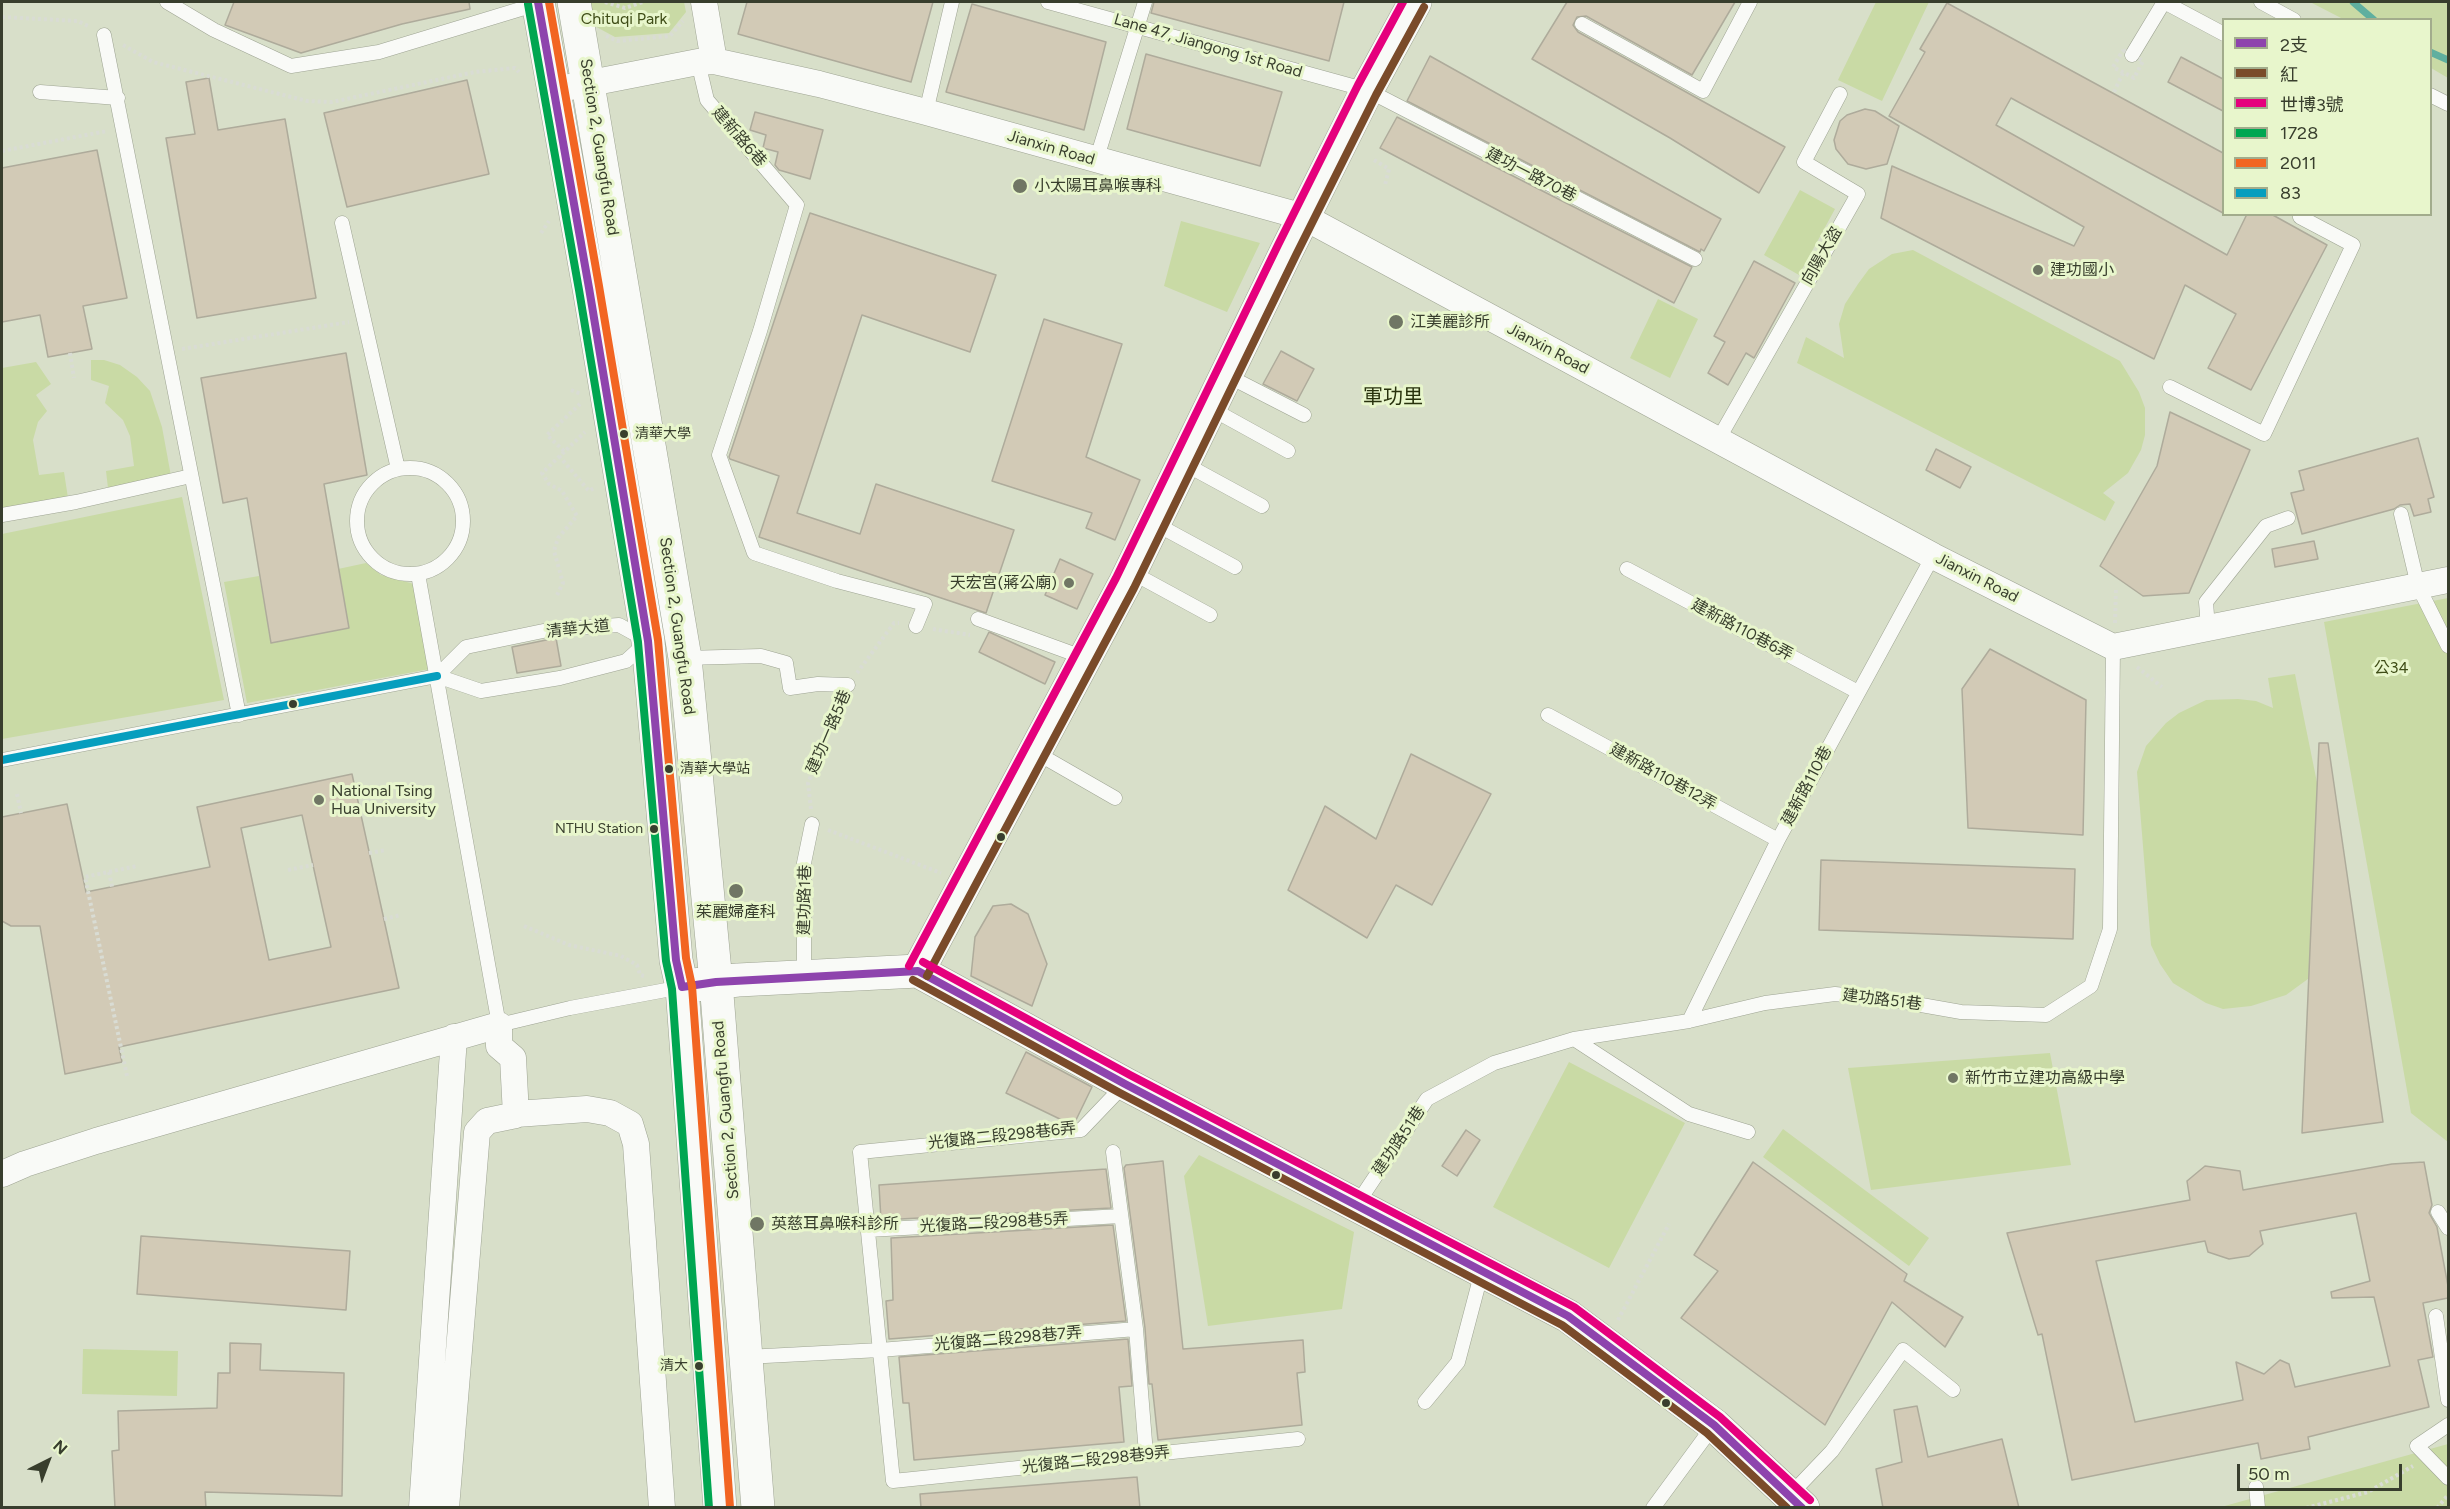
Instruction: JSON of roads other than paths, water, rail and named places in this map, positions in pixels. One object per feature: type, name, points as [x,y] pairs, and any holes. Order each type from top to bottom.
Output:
[{"type":"main road","name":"Section 2, Guangfu Road","points":[[574,2],[684,647],[716,982],[758,1508]]},
{"type":"main road","points":[[918,971],[1131,572],[1367,90],[1415,2]]},
{"type":"main road","name":"Section 2, Guangfu Road","points":[[538,4],[590,288],[648,641],[676,960],[682,987],[720,1508]]},
{"type":"main road","points":[[682,987],[716,982],[918,971],[1125,1084],[1568,1316],[1714,1425],[1796,1501]]},
{"type":"street","points":[[696,8],[706,61]]},
{"type":"street","name":"Jianxin Road","points":[[552,89],[588,85],[601,80],[706,61],[819,84],[1304,217],[1933,556],[2113,647]]},
{"type":"street","points":[[2113,647],[2448,580]]},
{"type":"street","points":[[648,641],[684,647]]},
{"type":"street","points":[[2,1174],[25,1164],[96,1141],[499,1025],[499,1047],[513,1058],[516,1114]]},
{"type":"street","points":[[422,1508],[454,1038]]},
{"type":"street","points":[[446,1508],[477,1131],[487,1121],[516,1114],[587,1109],[610,1113],[630,1124],[636,1144],[662,1508]]},
{"type":"lane","points":[[166,2],[214,30],[291,66],[379,52],[538,4]]},
{"type":"lane","points":[[926,112],[952,2]]},
{"type":"lane","name":"Lane 47, Jiangong 1st Road","points":[[1048,2],[1367,90]]},
{"type":"lane","points":[[1096,161],[1145,2]]},
{"type":"lane","points":[[1581,24],[1703,91],[1748,2]]},
{"type":"lane","points":[[2132,55],[2164,2],[2222,33]]},
{"type":"lane","points":[[2261,2],[2290,18]]},
{"type":"lane","points":[[104,35],[239,715]]},
{"type":"lane","name":"建新路6巷","points":[[706,61],[707,100],[797,205],[760,331],[719,455],[754,553],[837,580],[925,604],[916,626]]},
{"type":"lane","name":"建功一路70巷","points":[[1367,90],[1695,260]]},
{"type":"lane","points":[[40,93],[118,98]]},
{"type":"lane","name":"向陽大盜","points":[[1718,440],[1858,194],[1804,162],[1840,94]]},
{"type":"lane","points":[[2432,95],[2448,104]]},
{"type":"lane","points":[[2170,387],[2264,434],[2353,245],[2300,218],[2301,216]]},
{"type":"lane","points":[[342,222],[398,469]]},
{"type":"lane","points":[[1226,375],[1304,416]]},
{"type":"lane","points":[[1210,408],[1288,451]]},
{"type":"lane","points":[[1183,463],[1262,507]]},
{"type":"lane","points":[[415,468],[432,472],[446,482],[457,495],[463,511],[463,529],[459,545],[448,559],[434,569],[418,574],[400,573],[383,567],[369,555],[360,540],[357,522],[360,504],[368,488],[385,474],[398,469],[415,468]]},
{"type":"lane","points":[[2,515],[76,502],[192,476]]},
{"type":"lane","points":[[2402,514],[2418,586],[2448,646]]},
{"type":"lane","points":[[2208,628],[2206,602],[2266,526],[2288,518]]},
{"type":"lane","points":[[1154,523],[1235,567]]},
{"type":"lane","name":"建新路110巷","points":[[1689,1021],[1778,840],[1933,556]]},
{"type":"lane","name":"建新路110巷6弄","points":[[1627,569],[1858,692]]},
{"type":"lane","points":[[1131,572],[1210,615]]},
{"type":"lane","points":[[418,574],[499,1025],[682,987]]},
{"type":"lane","points":[[978,619],[1085,658]]},
{"type":"lane","name":"清華大道","points":[[437,676],[466,647],[549,630],[620,625],[648,641]]},
{"type":"lane","points":[[2,760],[437,676],[481,691],[560,678],[626,661],[648,641]]},
{"type":"lane","points":[[684,647],[760,656],[786,663],[790,688],[818,684],[848,685]]},
{"type":"lane","name":"建功路51巷","points":[[1357,1204],[1427,1099],[1494,1063],[1574,1039],[1689,1021],[1766,1003],[1835,994],[1893,1000],[1960,1012],[2046,1015],[2091,986],[2110,929],[2113,647]]},
{"type":"lane","name":"建新路110巷12弄","points":[[1548,715],[1778,840]]},
{"type":"lane","points":[[1035,752],[1114,798]]},
{"type":"lane","name":"建功路1巷","points":[[804,977],[804,863],[812,824]]},
{"type":"lane","points":[[1574,1039],[1689,1114],[1748,1132]]},
{"type":"lane","name":"光復路二段298巷6弄","points":[[868,1230],[860,1152],[1081,1130],[1125,1084]]},
{"type":"lane","points":[[1113,1152],[1136,1329],[1146,1454]]},
{"type":"lane","points":[[2438,1212],[2448,1228]]},
{"type":"lane","name":"光復路二段298巷5弄","points":[[868,1230],[1120,1216]]},
{"type":"lane","points":[[868,1230],[880,1350]]},
{"type":"lane","points":[[1425,1402],[1458,1362],[1482,1270]]},
{"type":"lane","points":[[2436,1316],[2448,1400]]},
{"type":"lane","name":"光復路二段298巷7弄","points":[[746,1357],[880,1350],[1136,1329]]},
{"type":"lane","name":"光復路二段298巷9弄","points":[[880,1350],[893,1481],[1298,1439]]},
{"type":"lane","points":[[1796,1501],[1903,1350],[1953,1390]]},
{"type":"lane","points":[[1653,1508],[1714,1425]]},
{"type":"lane","points":[[2448,1425],[2417,1446],[2448,1478]]},
{"type":"lane","points":[[2256,1487],[2258,1508]]},
{"type":"waterway","points":[[2353,2],[2372,18]]},
{"type":"waterway","points":[[2432,53],[2448,60]]},
{"type":"place","name":"小太陽耳鼻喉專科","points":[[1020,186]]},
{"type":"place","name":"建功國小","points":[[2038,270]]},
{"type":"place","name":"江美麗診所","points":[[1396,322]]},
{"type":"place","name":"清華大學","points":[[624,434]]},
{"type":"place","name":"天宏宮(蔣公廟)","points":[[1069,583]]},
{"type":"place","name":"清華大學站","points":[[669,769]]},
{"type":"place","name":"National Tsing Hua University","points":[[319,800]]},
{"type":"place","name":"NTHU Station","points":[[654,829]]},
{"type":"place","name":"茱麗婦產科","points":[[736,891]]},
{"type":"place","name":"新竹市立建功高級中學","points":[[1953,1078]]},
{"type":"place","name":"英慈耳鼻喉科診所","points":[[757,1224]]},
{"type":"place","name":"清大","points":[[699,1366]]},
{"type":"district","name":"軍功里","points":[[1393,397]]},
{"type":"park label","name":"Chituqi Park","points":[[624,19]]},
{"type":"park label","name":"公34","points":[[2391,668]]}]
